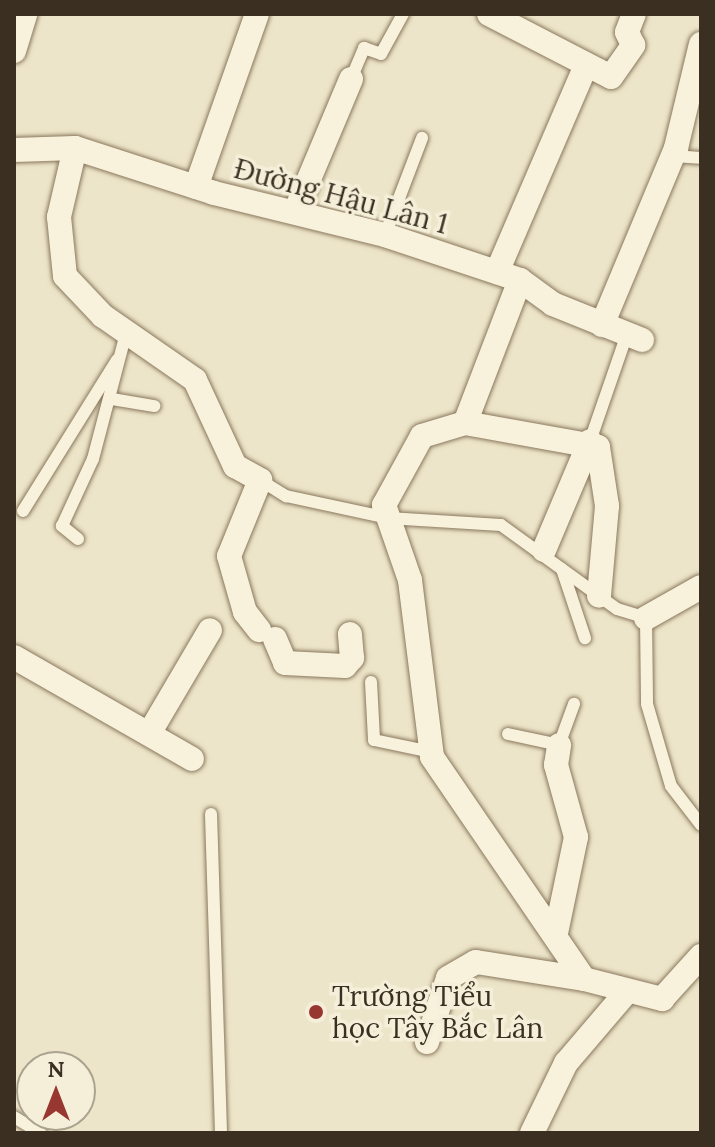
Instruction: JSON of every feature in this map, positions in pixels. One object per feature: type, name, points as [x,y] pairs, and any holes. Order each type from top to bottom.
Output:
[{"type":"street","points":[[14,51],[25,14]]},
{"type":"street","points":[[196,187],[257,14]]},
{"type":"street","points":[[489,14],[585,68],[611,77],[633,45],[627,32],[634,14]]},
{"type":"street","points":[[602,325],[673,156],[701,44]]},
{"type":"street","points":[[465,423],[509,276],[585,68]]},
{"type":"street","points":[[296,210],[351,79]]},
{"type":"street","points":[[75,148],[59,217],[65,276],[126,333],[195,380],[235,466],[260,480],[229,556],[245,612],[267,634],[285,663],[345,666],[352,658],[350,634]]},
{"type":"street","name":"Đường Hậu Lân 1","points":[[14,150],[75,148],[196,187],[385,235],[509,276],[602,325],[634,337]]},
{"type":"street","points":[[584,979],[556,933],[431,752],[410,580],[388,518],[386,497],[422,436],[465,423],[590,441]]},
{"type":"street","points":[[552,558],[590,441]]},
{"type":"street","points":[[590,441],[604,465],[607,506],[599,596]]},
{"type":"street","points":[[646,618],[701,587]]},
{"type":"street","points":[[150,732],[210,630]]},
{"type":"street","points":[[14,657],[150,732],[192,759]]},
{"type":"street","points":[[556,933],[576,837],[556,765],[559,745]]},
{"type":"street","points":[[427,1042],[448,978],[476,962],[584,979],[625,994],[662,999],[701,956]]},
{"type":"street","points":[[532,1133],[566,1063],[625,994]]},
{"type":"lane","points":[[351,79],[364,48],[381,54],[403,14]]},
{"type":"lane","points":[[385,235],[422,138]]},
{"type":"lane","points":[[673,156],[701,158]]},
{"type":"lane","points":[[78,539],[62,526],[112,399],[117,360],[126,333]]},
{"type":"lane","points":[[590,441],[634,337]]},
{"type":"lane","points":[[23,511],[95,384],[117,360]]},
{"type":"lane","points":[[112,399],[154,406]]},
{"type":"lane","points":[[260,480],[286,496],[388,518],[501,525],[552,558],[599,596],[646,618],[647,704],[671,786],[701,825]]},
{"type":"lane","points":[[552,558],[585,638]]},
{"type":"lane","points":[[371,682],[374,740],[431,752]]},
{"type":"lane","points":[[508,734],[559,745],[574,704]]},
{"type":"lane","points":[[211,814],[221,1133]]},
{"type":"lane","points":[[14,1117],[41,1133]]},
{"type":"place","name":"Trường Tiểu học Tây Bắc Lân","points":[[316,1012]]}]
